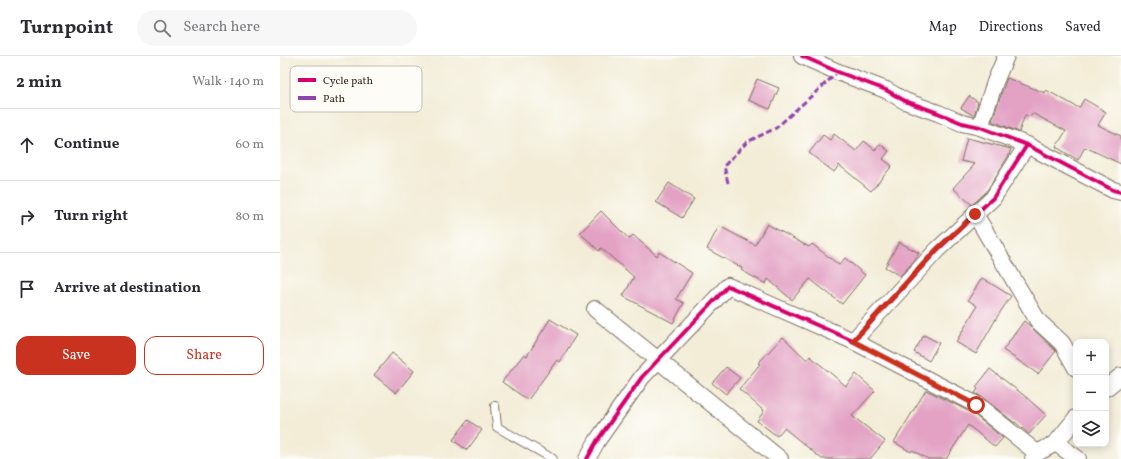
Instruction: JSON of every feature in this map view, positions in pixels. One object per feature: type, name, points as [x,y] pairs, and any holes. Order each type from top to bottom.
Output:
[{"type":"street","points":[[802,56],[838,72],[886,90],[905,101],[962,123],[980,127],[1027,145],[1113,190],[1121,192]]},
{"type":"street","points":[[980,127],[995,82],[1006,56]]},
{"type":"street","points":[[853,341],[938,248],[993,198],[1027,145]]},
{"type":"street","points":[[975,214],[1038,321],[1062,343],[1073,363]]},
{"type":"street","points":[[587,459],[597,441],[642,377],[728,286],[853,341],[976,405],[1035,456],[1056,442],[1073,422]]},
{"type":"street","points":[[595,309],[780,459]]},
{"type":"street","points":[[1109,386],[1121,376]]},
{"type":"street","points":[[1056,442],[1078,459]]},
{"type":"lane","points":[[495,406],[497,427],[553,459]]},
{"type":"building","points":[[1007,78],[1045,93],[1046,90],[1079,108],[1084,99],[1106,112],[1098,125],[1121,136],[1121,164],[1085,147],[1078,160],[1056,147],[1066,131],[1032,113],[1030,117],[1025,115],[1019,132],[992,121]]},
{"type":"building","points":[[757,79],[779,88],[770,109],[748,100]]},
{"type":"building","points":[[969,96],[978,102],[974,116],[961,108]]},
{"type":"building","points":[[834,134],[856,151],[864,141],[875,150],[880,144],[889,151],[883,159],[892,166],[871,191],[839,165],[834,172],[809,153],[823,135],[830,140]]},
{"type":"building","points":[[967,138],[1011,149],[1009,155],[986,192],[972,205],[953,188],[975,164],[961,161]]},
{"type":"building","points":[[669,183],[694,199],[682,218],[656,202]]},
{"type":"building","points":[[601,211],[629,239],[633,235],[657,256],[659,252],[692,273],[676,299],[684,303],[673,323],[623,296],[634,277],[601,248],[599,251],[580,233]]},
{"type":"building","points":[[767,224],[809,247],[812,244],[839,265],[845,258],[865,275],[842,304],[810,279],[792,300],[768,279],[766,284],[741,270],[742,268],[707,249],[719,226],[755,245]]},
{"type":"building","points":[[899,242],[919,253],[914,261],[900,276],[885,267]]},
{"type":"building","points":[[982,278],[1011,296],[976,354],[956,342],[977,306],[968,300]]},
{"type":"building","points":[[550,319],[576,335],[560,362],[557,360],[528,400],[502,382],[524,354],[527,356]]},
{"type":"building","points":[[1024,321],[1056,351],[1038,374],[1003,350]]},
{"type":"building","points":[[924,335],[939,343],[929,361],[914,352]]},
{"type":"building","points":[[783,337],[807,360],[810,356],[846,386],[856,374],[875,391],[852,416],[885,441],[870,459],[822,459],[784,428],[777,436],[757,421],[764,411],[739,389],[760,364],[758,363]]},
{"type":"building","points":[[392,353],[414,371],[396,393],[374,375]]},
{"type":"building","points":[[726,367],[740,378],[726,394],[712,383]]},
{"type":"building","points":[[990,369],[1026,397],[1046,415],[1029,434],[975,393],[978,389],[976,387]]},
{"type":"building","points":[[926,390],[972,413],[1003,438],[995,447],[968,425],[946,459],[928,459],[912,450],[911,452],[894,442]]},
{"type":"building","points":[[468,420],[482,430],[467,450],[453,440]]},
{"type":"marked path","points":[[728,183],[724,166],[747,142],[776,128],[838,72]]},
{"type":"cycle path","points":[[802,56],[838,72],[886,90],[905,101],[962,123],[980,127],[1027,145],[1113,190],[1121,192]]},
{"type":"cycle path","points":[[587,459],[597,441],[642,377],[728,286],[853,341],[938,249],[993,198],[1027,145]]},
{"type":"route","points":[[975,214],[938,248],[853,341],[976,405]]}]
